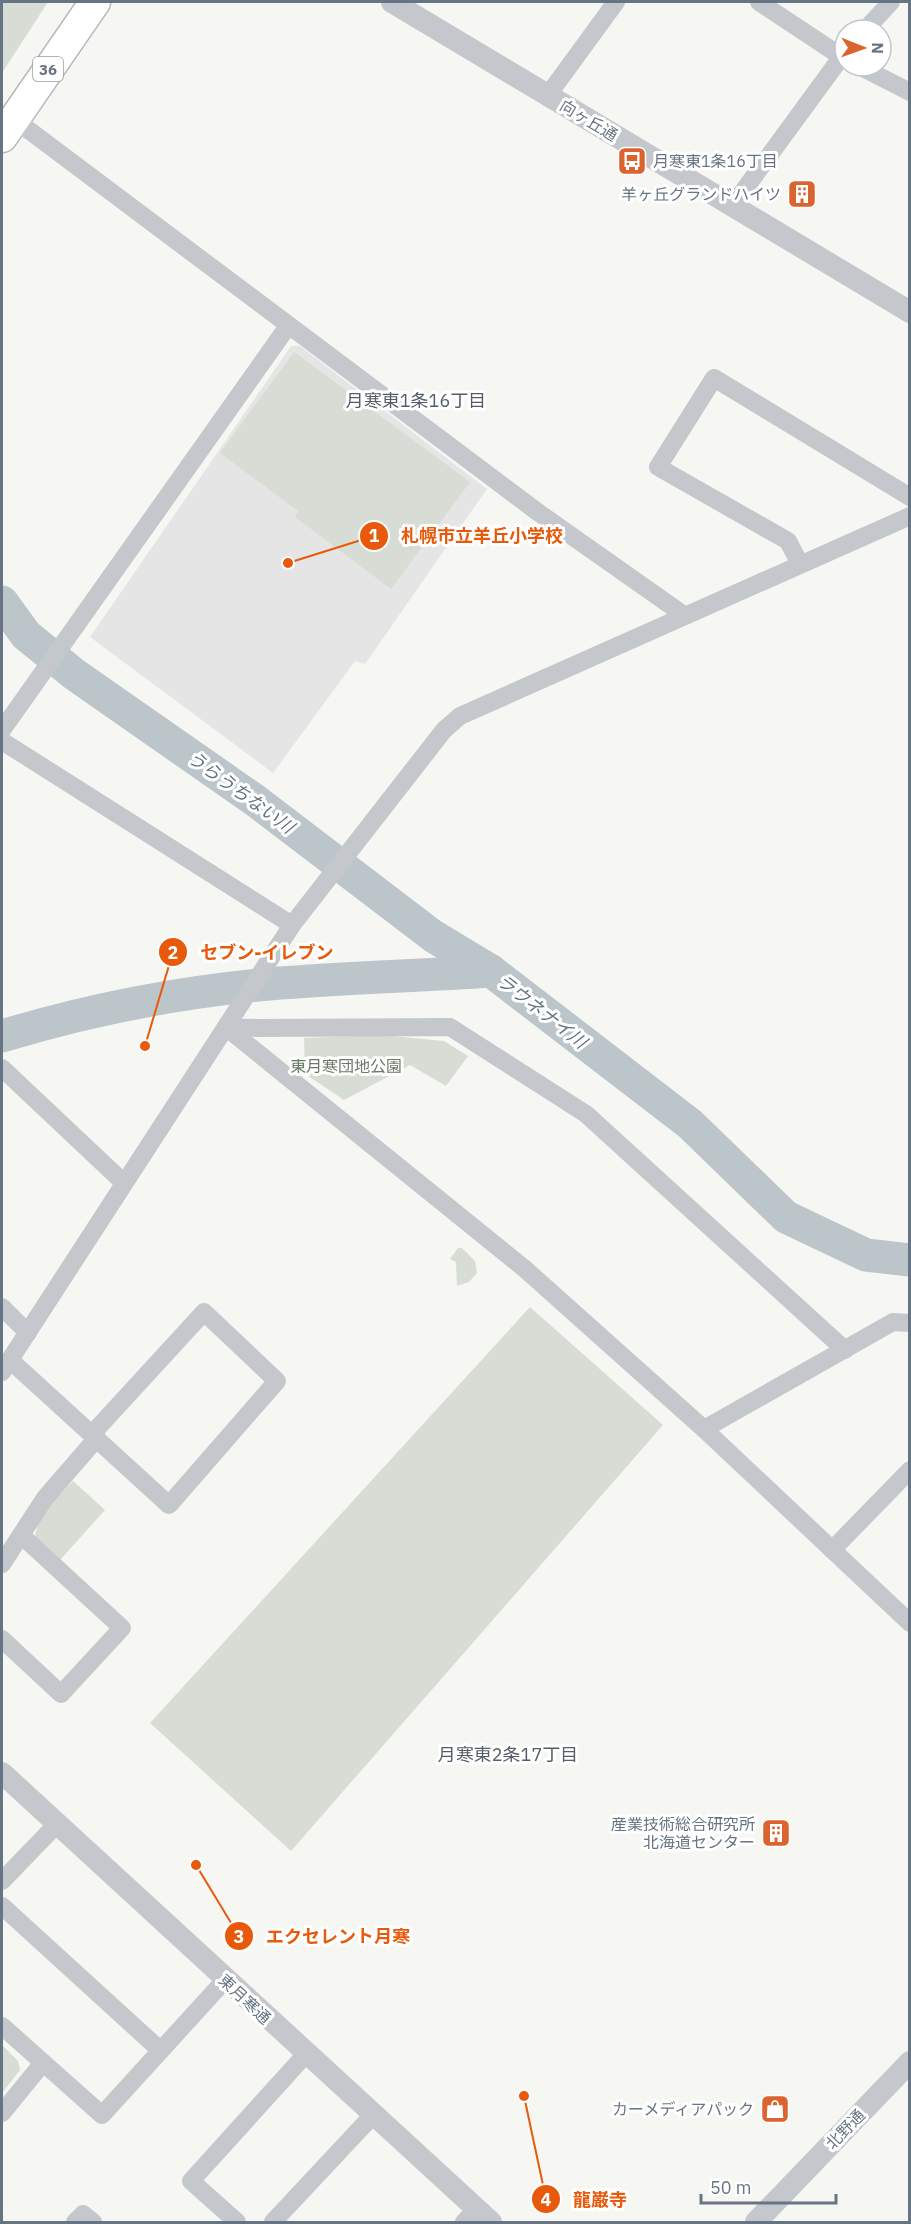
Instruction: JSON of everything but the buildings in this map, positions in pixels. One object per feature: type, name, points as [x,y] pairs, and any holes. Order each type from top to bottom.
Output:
[{"type":"highway","name":"36","points":[[8,128],[95,2]]},
{"type":"street","name":"向ヶ丘通","points":[[392,2],[909,312]]},
{"type":"street","points":[[548,95],[616,2]]},
{"type":"street","points":[[759,2],[833,49]]},
{"type":"street","points":[[876,18],[891,2]]},
{"type":"street","points":[[733,205],[833,71]]},
{"type":"street","points":[[882,78],[909,92]]},
{"type":"street","points":[[8,128],[288,326],[539,513],[684,615]]},
{"type":"street","points":[[2,730],[288,326]]},
{"type":"street","points":[[800,564],[788,541],[658,467],[714,378],[909,497]]},
{"type":"street","points":[[2,1564],[45,1498],[94,1436],[204,1312],[277,1381],[169,1505],[94,1436],[6,1366],[292,925],[325,879],[444,730],[460,716],[909,516]]},
{"type":"street","points":[[2,741],[292,925]]},
{"type":"street","points":[[227,1028],[450,1027],[586,1114],[845,1350]]},
{"type":"street","points":[[227,1028],[525,1269],[704,1430],[909,1623]]},
{"type":"street","points":[[2,1068],[124,1183]]},
{"type":"street","points":[[2,1307],[28,1333]]},
{"type":"street","points":[[704,1430],[893,1322],[909,1323]]},
{"type":"street","points":[[832,1550],[909,1470]]},
{"type":"street","points":[[2,1639],[61,1694],[122,1628],[21,1535]]},
{"type":"street","name":"東月寒通","points":[[2,1773],[374,2115],[477,2218]]},
{"type":"street","points":[[2,1881],[57,1824]]},
{"type":"street","points":[[2,1906],[160,2050]]},
{"type":"street","points":[[2,2026],[102,2115],[225,1980]]},
{"type":"street","points":[[237,2223],[191,2181],[306,2054]]},
{"type":"street","name":"北野通","points":[[763,2220],[909,2062]]},
{"type":"street","points":[[2,2113],[42,2064]]},
{"type":"street","points":[[273,2223],[374,2115]]},
{"type":"street","points":[[75,2223],[82,2214],[93,2223]]},
{"type":"shaded area","points":[[291,346],[300,346],[487,489],[365,664],[355,661],[273,773],[90,637]]},
{"type":"green space","points":[[2,2],[48,2],[2,73]]},
{"type":"green space","points":[[294,352],[470,482],[391,589],[295,517],[298,511],[220,453]]},
{"type":"green space","name":"東月寒団地公園","points":[[381,1035],[444,1041],[468,1056],[446,1086],[410,1065],[344,1100],[305,1074],[304,1038]]},
{"type":"green space","points":[[458,1248],[462,1248],[475,1261],[477,1273],[469,1282],[457,1286],[456,1262],[450,1259]]},
{"type":"green space","points":[[530,1307],[663,1425],[291,1851],[150,1723]]},
{"type":"green space","points":[[73,1481],[105,1510],[60,1560],[35,1538],[36,1530],[49,1507]]},
{"type":"green space","points":[[2,2045],[18,2061],[20,2070],[2,2093]]},
{"type":"waterway","name":"うらうちない川","points":[[2,602],[26,635],[74,674],[256,801],[433,936],[491,971],[690,1124],[786,1217],[866,1255],[910,1260]]},
{"type":"waterway","name":"ラウネナイ川","points":[[2,1036],[101,1010],[235,987],[491,971]]},
{"type":"place","name":"月寒東1条16丁目","points":[[632,161]]},
{"type":"place","name":"羊ヶ丘グランドハイツ","points":[[802,194]]},
{"type":"place","name":"札幌市立羊丘小学校","points":[[288,563]]},
{"type":"place","name":"セブン-イレブン","points":[[145,1046]]},
{"type":"place","name":"産業技術総合研究所 北海道センター","points":[[776,1833]]},
{"type":"place","name":"エクセレント月寒","points":[[196,1865]]},
{"type":"place","name":"龍巌寺","points":[[524,2096]]},
{"type":"place","name":"カーメディアパック","points":[[775,2109]]},
{"type":"district","name":"月寒東1条16丁目","points":[[416,400]]},
{"type":"district","name":"月寒東2条17丁目","points":[[508,1754]]}]
